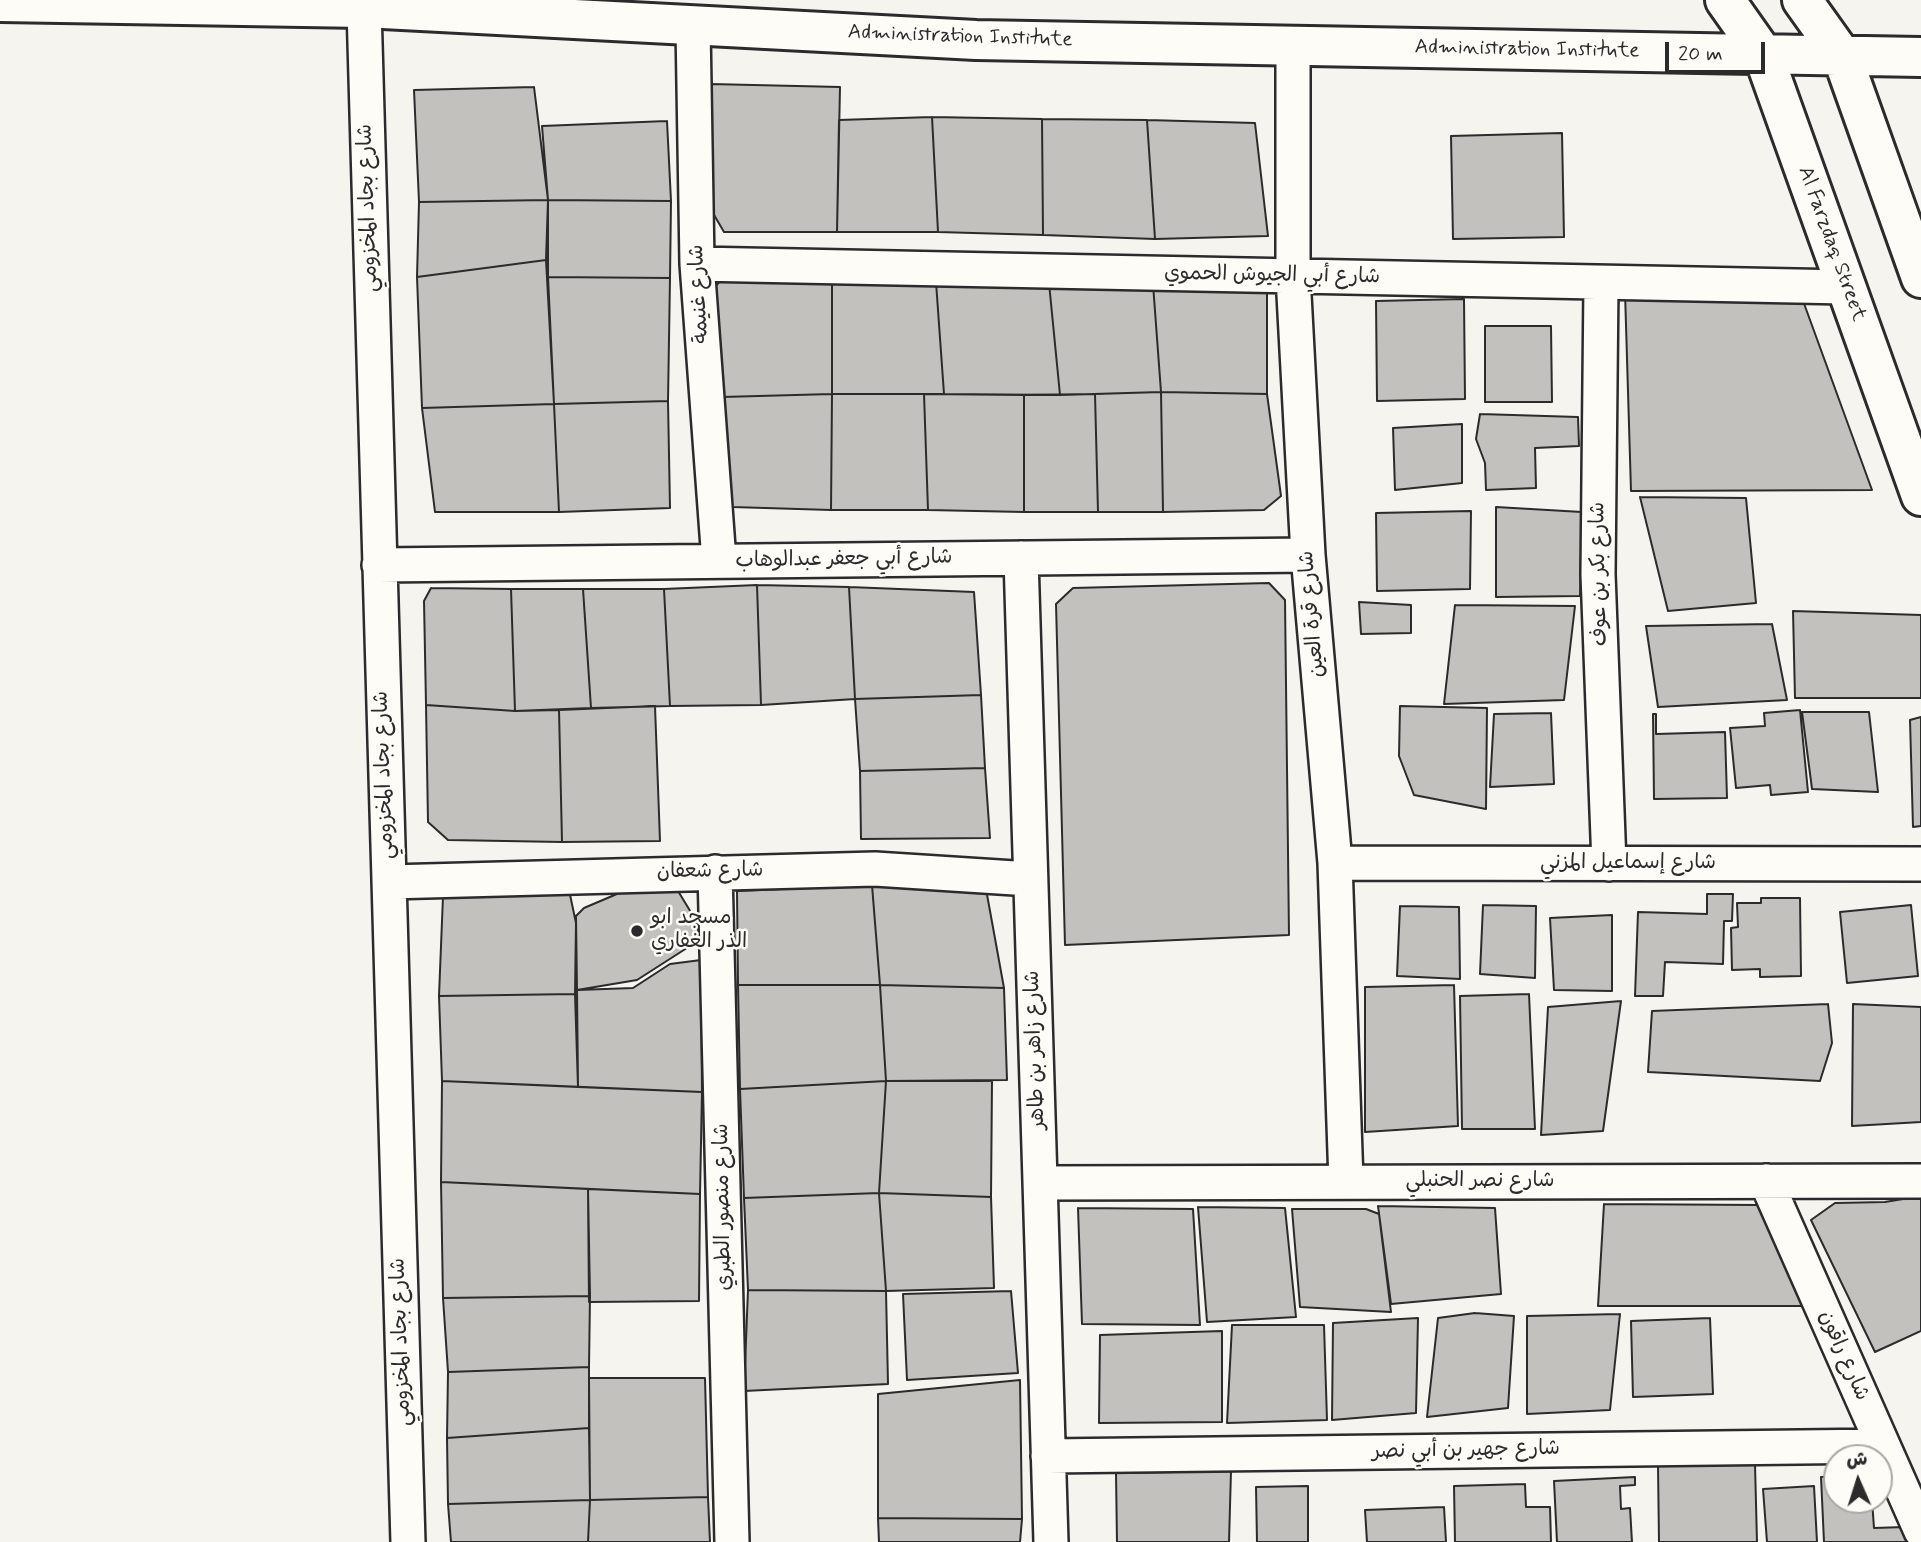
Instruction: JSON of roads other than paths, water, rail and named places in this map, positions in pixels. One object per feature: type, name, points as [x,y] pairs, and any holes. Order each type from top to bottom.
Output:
[{"type":"main road","name":"Al Farzdaq Street","points":[[1725,0],[1763,54],[1921,496]]},
{"type":"main road","points":[[1802,0],[1842,56],[1921,278]]},
{"type":"main road","name":"Administration Institute","points":[[0,2],[359,8],[976,40],[1921,57]]},
{"type":"main road","points":[[0,27],[265,31],[359,8]]},
{"type":"street","name":"شارع بجاد المخزومي","points":[[359,8],[379,565],[408,1542]]},
{"type":"street","name":"شارع غنيمة","points":[[693,26],[697,264],[719,561]]},
{"type":"street","name":"شارع قرة العين","points":[[1293,45],[1293,276],[1308,555],[1335,863],[1346,1182]]},
{"type":"street","name":"شارع أبي الجيوش الحموي","points":[[697,264],[1846,287]]},
{"type":"street","name":"شارع بكر بن عوف","points":[[1601,284],[1598,574],[1609,864]]},
{"type":"street","name":"شارع أبي جعفر عبدالوهاب","points":[[379,565],[1308,555]]},
{"type":"street","name":"شارع زاهر بن طاهر","points":[[1021,558],[1051,1542]]},
{"type":"street","name":"شارع إسماعيل المزني","points":[[1335,863],[1921,864]]},
{"type":"street","name":"شارع شعفان","points":[[388,882],[875,869],[1030,879]]},
{"type":"street","name":"شارع منصور الطبري","points":[[715,872],[732,1542]]},
{"type":"street","name":"شارع راقون","points":[[1766,1181],[1882,1444]]},
{"type":"street","name":"شارع نصر الحنبلي","points":[[1040,1183],[1921,1181]]},
{"type":"street","name":"شارع جهير بن أبي نصر","points":[[1048,1456],[1823,1448]]},
{"type":"street","name":"شارع راقون","points":[[1893,1469],[1921,1531]]},
{"type":"place","name":"مسجد ابو الذر الغفاري","points":[[637,931]]}]
